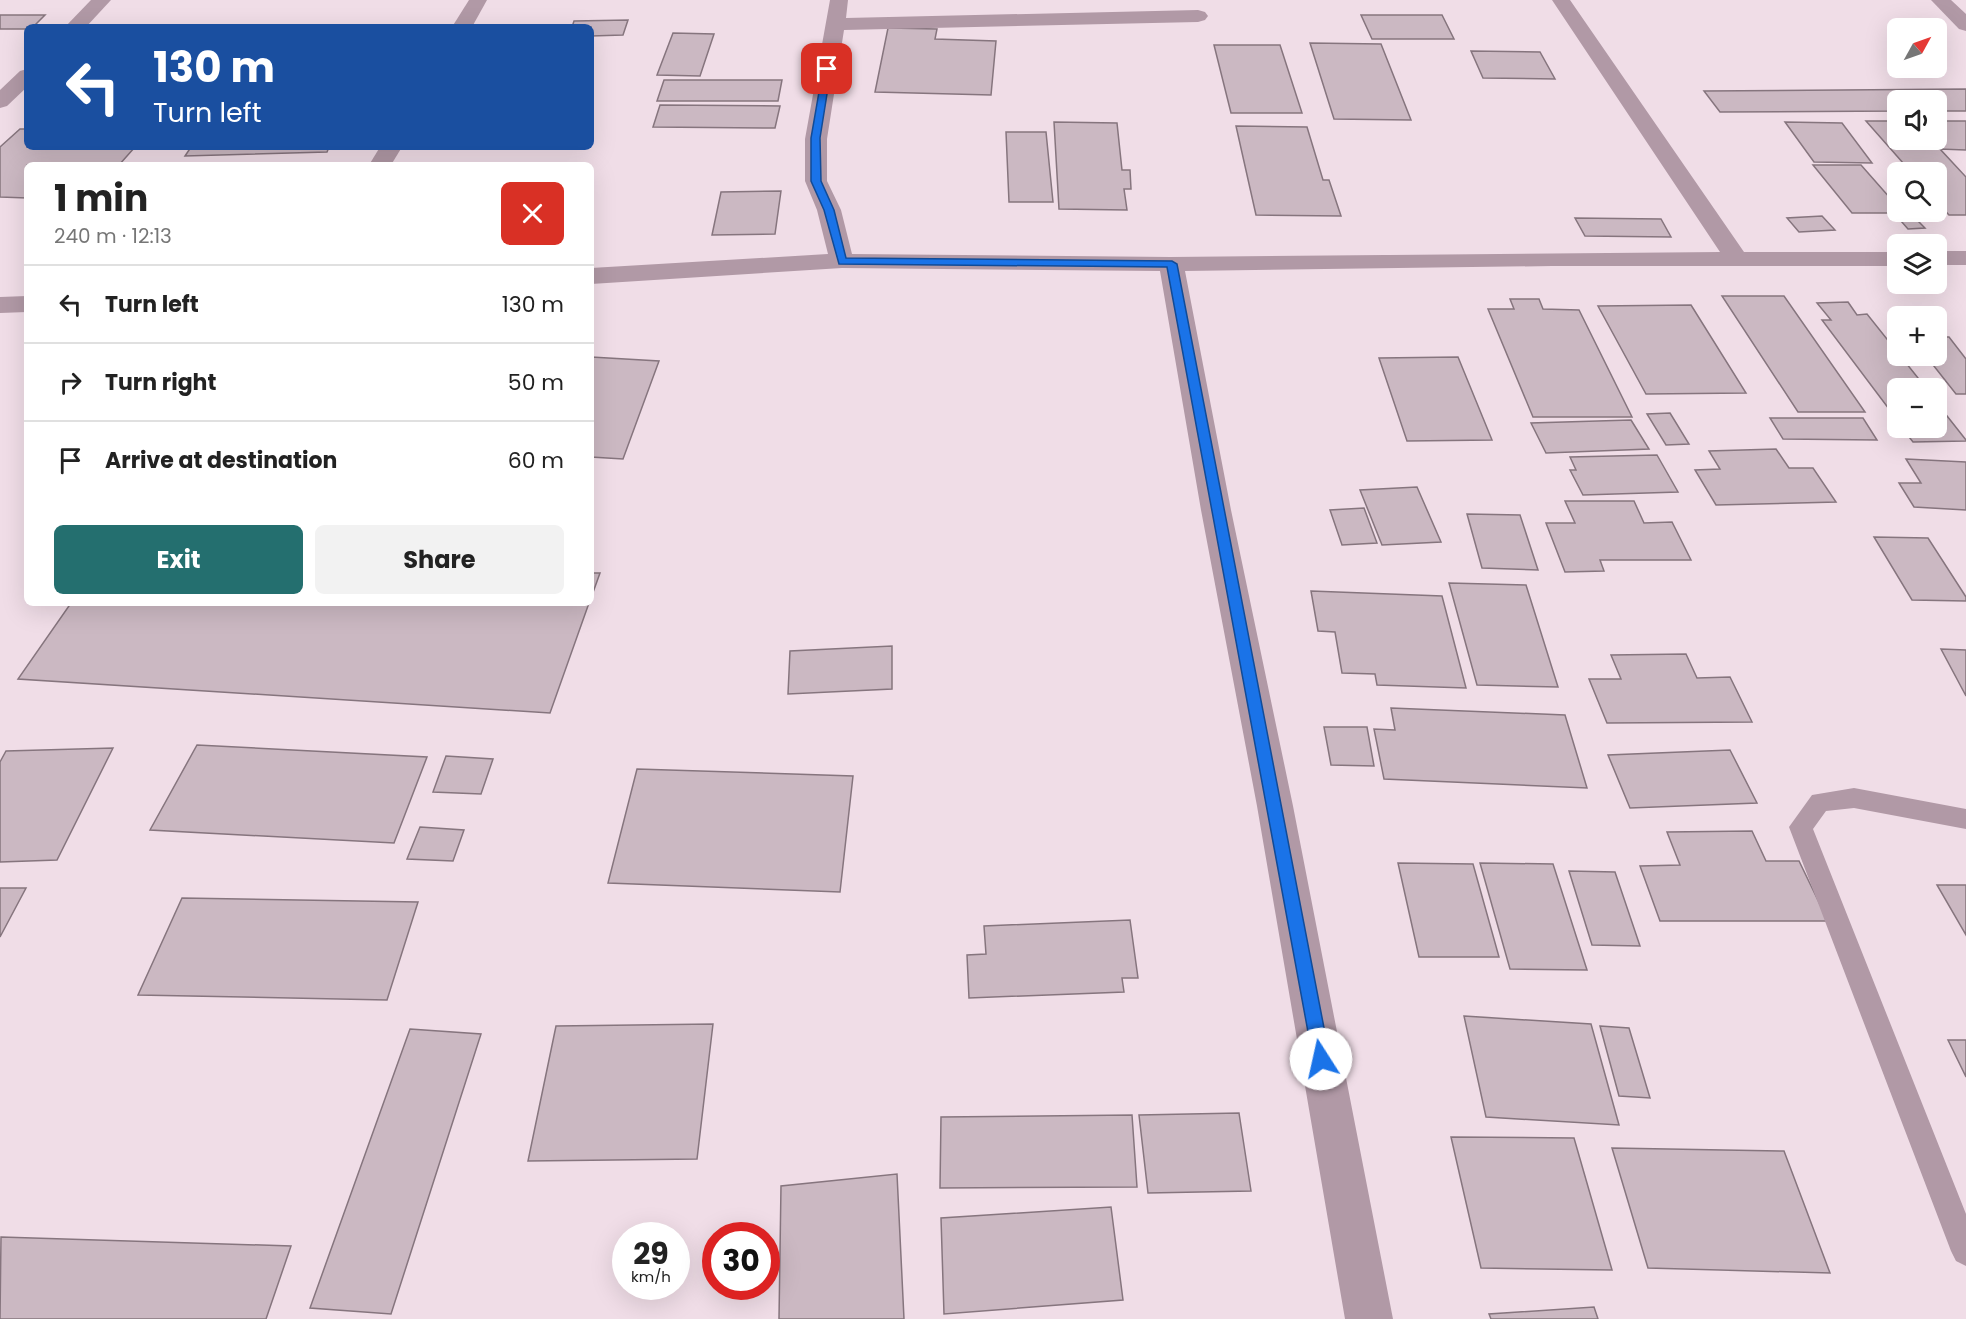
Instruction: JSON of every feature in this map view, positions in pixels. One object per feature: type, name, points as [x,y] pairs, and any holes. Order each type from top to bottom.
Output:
[{"type":"street","points":[[78,24],[102,0]]},
{"type":"street","points":[[464,24],[478,0]]},
{"type":"street","points":[[839,0],[816,138],[816,181],[829,210],[842,261]]},
{"type":"street","points":[[1561,0],[1738,260]]},
{"type":"street","points":[[1940,0],[1966,25]]},
{"type":"street","points":[[835,24],[1198,16]]},
{"type":"street","points":[[0,102],[24,78]]},
{"type":"street","points":[[594,276],[842,261],[1172,264],[1551,258],[1887,259]]},
{"type":"street","points":[[1947,258],[1966,258]]},
{"type":"street","points":[[1172,264],[1369,1319]]},
{"type":"street","points":[[0,305],[24,304]]},
{"type":"lane","points":[[1966,819],[1854,798],[1820,802],[1801,827],[1966,1251]]},
{"type":"building","points":[[0,15],[45,15],[36,24],[24,24],[24,29],[0,29]]},
{"type":"building","points":[[1361,15],[1442,15],[1454,39],[1372,39]]},
{"type":"building","points":[[628,20],[623,35],[594,36],[594,24],[573,24],[574,21]]},
{"type":"building","points":[[888,28],[937,29],[935,39],[996,41],[991,95],[875,92]]},
{"type":"building","points":[[673,33],[714,34],[700,76],[657,75]]},
{"type":"building","points":[[1310,43],[1381,44],[1411,120],[1334,119]]},
{"type":"building","points":[[1214,45],[1280,45],[1302,113],[1231,113]]},
{"type":"building","points":[[1471,51],[1540,52],[1555,79],[1483,78]]},
{"type":"building","points":[[664,80],[782,80],[778,101],[657,101]]},
{"type":"building","points":[[1966,89],[1966,111],[1947,111],[1947,90],[1887,90],[1887,111],[1720,112],[1704,91]]},
{"type":"building","points":[[660,105],[780,106],[775,128],[653,127]]},
{"type":"building","points":[[1866,121],[1887,121],[1887,145]]},
{"type":"building","points":[[1947,121],[1966,121],[1966,150],[1947,149]]},
{"type":"building","points":[[1054,122],[1117,123],[1122,170],[1130,170],[1131,189],[1124,189],[1127,210],[1059,209]]},
{"type":"building","points":[[1785,122],[1842,123],[1872,163],[1814,162]]},
{"type":"building","points":[[1236,126],[1307,127],[1323,180],[1329,180],[1341,216],[1256,215]]},
{"type":"building","points":[[20,129],[24,129],[24,150],[132,150],[122,162],[24,162],[24,198],[0,197],[0,147]]},
{"type":"building","points":[[1006,132],[1046,132],[1053,202],[1009,202]]},
{"type":"building","points":[[189,150],[328,150],[327,152],[185,156]]},
{"type":"building","points":[[1892,150],[1941,150],[1966,177],[1966,215],[1949,215],[1947,213],[1947,162],[1902,162]]},
{"type":"building","points":[[1813,165],[1861,165],[1887,195],[1887,213],[1852,213]]},
{"type":"building","points":[[781,191],[775,234],[712,235],[721,192]]},
{"type":"building","points":[[1822,216],[1835,230],[1799,232],[1787,218]]},
{"type":"building","points":[[1575,218],[1661,219],[1671,237],[1585,236]]},
{"type":"building","points":[[1902,222],[1919,222],[1925,228],[1908,229]]},
{"type":"building","points":[[1722,296],[1784,296],[1865,412],[1798,412]]},
{"type":"building","points":[[1510,299],[1539,299],[1543,309],[1579,310],[1632,417],[1533,417],[1488,309],[1514,309]]},
{"type":"building","points":[[1848,302],[1857,315],[1867,314],[1887,339],[1887,366],[1908,366],[1918,378],[1887,378],[1887,406],[1822,320],[1831,320],[1817,303]]},
{"type":"building","points":[[1691,305],[1746,393],[1646,394],[1598,306]]},
{"type":"building","points":[[1947,337],[1949,337],[1966,359],[1966,394],[1956,394],[1947,383],[1947,378],[1943,378],[1934,366],[1947,366]]},
{"type":"building","points":[[594,357],[659,361],[623,459],[594,457]]},
{"type":"building","points":[[1458,357],[1492,440],[1407,441],[1379,358]]},
{"type":"building","points":[[1670,413],[1689,444],[1666,445],[1647,414]]},
{"type":"building","points":[[1947,416],[1966,440],[1966,441],[1913,442],[1910,438],[1947,438]]},
{"type":"building","points":[[1770,418],[1863,418],[1877,440],[1783,439]]},
{"type":"building","points":[[1631,420],[1649,449],[1546,453],[1531,423]]},
{"type":"building","points":[[1776,449],[1789,468],[1813,468],[1836,502],[1716,505],[1695,470],[1720,469],[1709,451]]},
{"type":"building","points":[[1657,455],[1678,492],[1583,495],[1570,470],[1576,470],[1570,457]]},
{"type":"building","points":[[1906,459],[1966,462],[1966,510],[1914,507],[1899,483],[1921,483]]},
{"type":"building","points":[[1417,487],[1441,542],[1382,545],[1360,490]]},
{"type":"building","points":[[1565,501],[1634,501],[1644,523],[1672,522],[1691,560],[1600,560],[1604,571],[1565,572],[1546,523],[1575,523]]},
{"type":"building","points":[[1364,508],[1377,543],[1342,545],[1330,510]]},
{"type":"building","points":[[1467,514],[1520,515],[1538,570],[1482,568]]},
{"type":"building","points":[[1874,537],[1928,538],[1966,597],[1966,601],[1912,600]]},
{"type":"building","points":[[594,573],[600,573],[594,590]]},
{"type":"building","points":[[1449,583],[1526,585],[1558,687],[1477,685]]},
{"type":"building","points":[[1311,591],[1442,596],[1466,688],[1377,685],[1375,674],[1342,673],[1335,632],[1318,631]]},
{"type":"building","points":[[69,606],[588,606],[550,713],[18,679]]},
{"type":"building","points":[[892,646],[892,689],[788,694],[790,651]]},
{"type":"building","points":[[1941,649],[1966,650],[1966,696]]},
{"type":"building","points":[[1686,654],[1697,678],[1730,677],[1752,722],[1607,723],[1589,679],[1621,679],[1611,655]]},
{"type":"building","points":[[1391,708],[1565,715],[1587,788],[1384,779],[1374,729],[1395,730]]},
{"type":"building","points":[[1324,727],[1367,727],[1374,766],[1331,765]]},
{"type":"building","points":[[197,745],[427,757],[394,843],[150,830]]},
{"type":"building","points":[[113,748],[57,860],[0,862],[0,762],[6,751]]},
{"type":"building","points":[[1730,750],[1757,803],[1630,808],[1608,755]]},
{"type":"building","points":[[446,756],[493,759],[481,794],[433,792]]},
{"type":"building","points":[[637,769],[853,776],[840,892],[608,883]]},
{"type":"building","points":[[420,827],[464,830],[453,861],[407,859]]},
{"type":"building","points":[[1752,831],[1766,861],[1799,861],[1828,921],[1660,921],[1640,866],[1680,865],[1667,832]]},
{"type":"building","points":[[1398,863],[1473,864],[1499,957],[1419,957]]},
{"type":"building","points":[[1480,863],[1553,864],[1587,970],[1510,969]]},
{"type":"building","points":[[1569,871],[1615,872],[1640,946],[1592,945]]},
{"type":"building","points":[[1937,885],[1966,885],[1966,935]]},
{"type":"building","points":[[0,888],[26,888],[0,937]]},
{"type":"building","points":[[182,898],[418,902],[387,1000],[138,995]]},
{"type":"building","points":[[1130,920],[1138,978],[1122,978],[1124,992],[969,998],[967,955],[986,954],[984,926]]},
{"type":"building","points":[[1464,1016],[1591,1024],[1619,1125],[1486,1117]]},
{"type":"building","points":[[713,1024],[697,1159],[528,1161],[556,1026]]},
{"type":"building","points":[[1600,1026],[1629,1028],[1650,1098],[1619,1096]]},
{"type":"building","points":[[410,1029],[481,1034],[391,1314],[310,1308]]},
{"type":"building","points":[[1948,1040],[1966,1040],[1966,1077]]},
{"type":"building","points":[[1239,1113],[1251,1191],[1148,1193],[1139,1115]]},
{"type":"building","points":[[1132,1115],[1137,1187],[940,1188],[941,1117]]},
{"type":"building","points":[[1451,1137],[1574,1138],[1612,1270],[1481,1268]]},
{"type":"building","points":[[1612,1148],[1784,1151],[1830,1273],[1648,1268]]},
{"type":"building","points":[[897,1174],[904,1319],[779,1319],[781,1186]]},
{"type":"building","points":[[1111,1207],[1123,1300],[944,1314],[941,1218]]},
{"type":"building","points":[[1,1237],[291,1246],[266,1319],[0,1319]]},
{"type":"building","points":[[1594,1307],[1598,1319],[1491,1319],[1489,1314]]},
{"type":"route","points":[[827,69],[816,138],[816,181],[829,210],[842,261],[1172,264],[1216,510],[1275,806],[1321,1059]]}]
